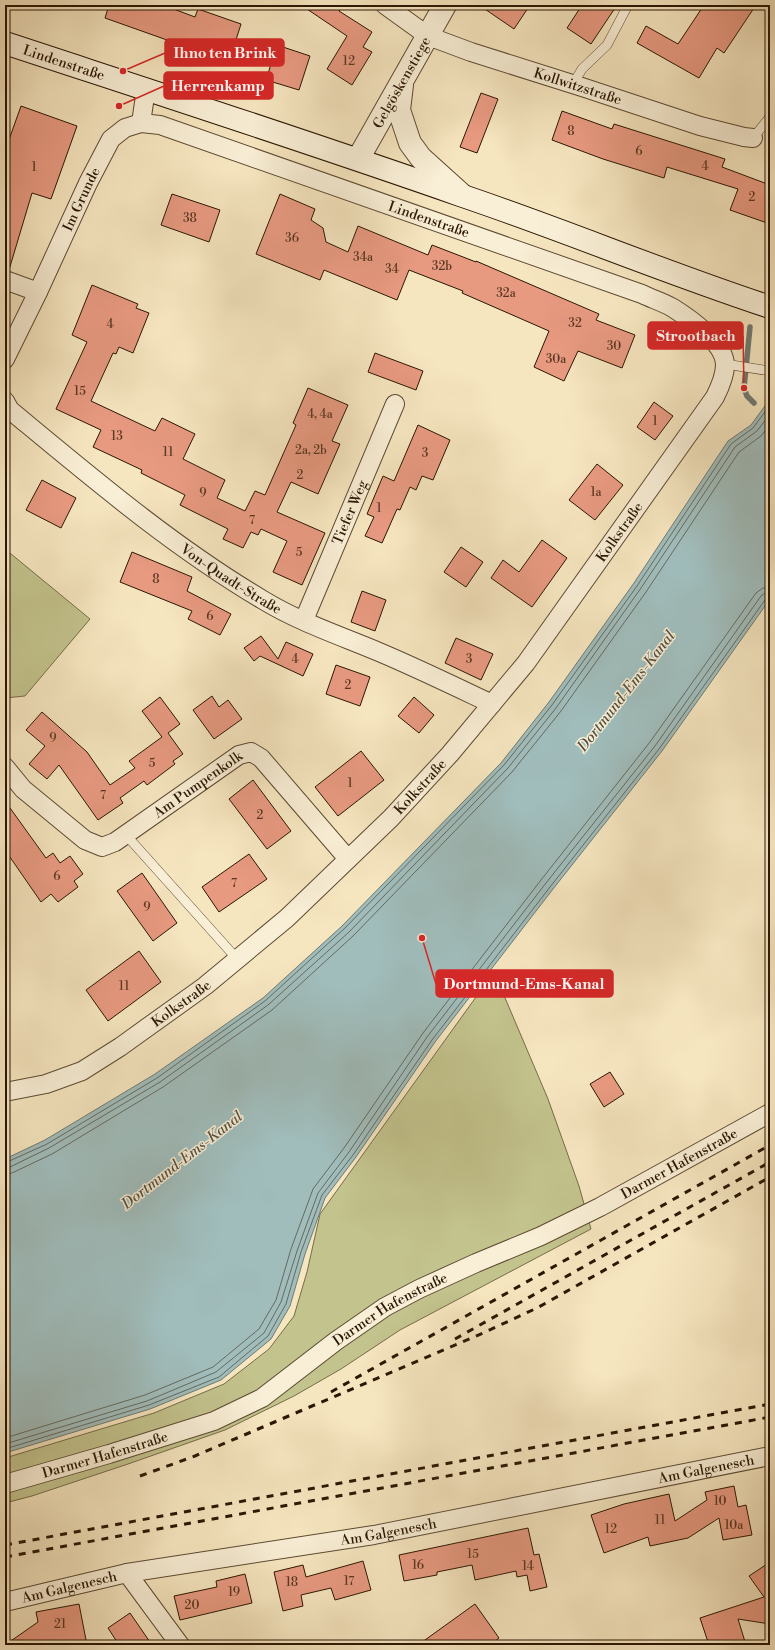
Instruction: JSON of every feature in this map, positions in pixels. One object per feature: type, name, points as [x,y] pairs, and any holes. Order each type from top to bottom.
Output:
[{"type":"main road","name":"Gelgöskenstiege","points":[[358,159],[445,5]]},
{"type":"main road","name":"Lindenstraße","points":[[5,43],[358,159],[462,195],[623,255],[770,307]]},
{"type":"main road","points":[[402,82],[399,110],[410,143],[421,158],[462,195]]},
{"type":"street","name":"Kollwitzstraße","points":[[385,5],[428,36],[471,52],[700,126],[744,138],[753,138]]},
{"type":"street","points":[[141,123],[146,89]]},
{"type":"street","name":"Im Grunde","points":[[38,292],[88,183],[111,139],[125,128],[141,123]]},
{"type":"street","name":"Lindenstraße","points":[[141,123],[160,125],[642,294],[672,308],[709,334],[732,365]]},
{"type":"street","points":[[5,280],[38,292],[5,358]]},
{"type":"street","name":"Kolkstraße","points":[[5,1092],[46,1084],[82,1071],[120,1047],[205,986],[288,918],[425,782],[526,663],[715,397],[732,365]]},
{"type":"street","name":"Von-Quadt-Straße","points":[[5,401],[10,410],[102,487],[201,560],[264,601],[304,620],[406,663],[492,704]]},
{"type":"street","name":"Tiefer Weg","points":[[304,620],[395,404]]},
{"type":"street","name":"Am Pumpenkolk","points":[[5,767],[23,789],[85,840],[102,847],[115,842],[126,835],[239,755],[251,752],[261,758],[348,859]]},
{"type":"street","name":"Darmer Hafenstraße","points":[[5,1484],[109,1454],[214,1421],[262,1398],[336,1341],[385,1307],[433,1282],[541,1236],[600,1207],[770,1113]]},
{"type":"street","name":"Am Galgenesch","points":[[5,1602],[127,1573],[374,1535],[770,1456]]},
{"type":"street","points":[[127,1573],[180,1645]]},
{"type":"lane","points":[[573,84],[582,69],[607,45],[628,5]]},
{"type":"lane","name":"Kollwitzstraße","points":[[753,138],[770,117]]},
{"type":"lane","points":[[732,365],[770,371]]},
{"type":"lane","points":[[126,835],[238,960]]},
{"type":"green space","points":[[5,549],[90,619],[25,696],[5,698]]},
{"type":"green space","points":[[494,972],[548,1099],[579,1186],[591,1229],[400,1330],[341,1369],[294,1396],[225,1430],[32,1496],[5,1503],[5,1458],[154,1413],[224,1384],[269,1349],[294,1316],[307,1272],[320,1214]]},
{"type":"water","points":[[770,399],[770,599],[662,751],[435,1042],[356,1157],[325,1198],[305,1254],[290,1306],[271,1339],[221,1380],[150,1409],[5,1453],[5,1159],[45,1140],[155,1074],[263,998],[342,926],[501,763],[549,702],[634,583],[728,441],[751,425]]},
{"type":"building","points":[[109,5],[163,5],[195,17],[198,9],[241,24],[229,62],[105,18]]},
{"type":"building","points":[[301,5],[343,5],[339,11],[372,32],[363,47],[372,52],[352,85],[327,69],[347,36]]},
{"type":"building","points":[[479,5],[530,5],[514,29]]},
{"type":"building","points":[[582,5],[617,5],[591,44],[567,28]]},
{"type":"building","points":[[704,5],[756,5],[724,53],[717,48],[699,78],[637,43],[646,26],[678,44]]},
{"type":"building","points":[[277,45],[310,56],[299,90],[266,80]]},
{"type":"building","points":[[481,93],[498,99],[477,153],[460,147]]},
{"type":"building","points":[[21,106],[77,126],[51,199],[32,193],[9,270],[5,270],[5,151]]},
{"type":"building","points":[[562,111],[612,129],[614,124],[725,159],[722,167],[770,185],[770,224],[730,210],[738,189],[667,167],[664,178],[603,159],[552,140]]},
{"type":"building","points":[[172,194],[220,210],[209,242],[161,225]]},
{"type":"building","points":[[280,194],[315,209],[311,220],[323,228],[326,242],[348,252],[358,226],[428,255],[432,245],[476,261],[599,314],[596,320],[635,335],[622,368],[578,351],[564,381],[534,367],[549,331],[462,293],[463,291],[409,270],[397,300],[324,270],[320,280],[256,254]]},
{"type":"building","points":[[92,285],[138,304],[136,308],[149,313],[133,353],[119,347],[116,354],[113,353],[91,401],[155,431],[162,418],[195,434],[183,459],[225,480],[217,498],[245,511],[255,491],[265,495],[296,425],[293,423],[308,388],[348,405],[332,441],[340,444],[318,494],[291,482],[277,512],[325,533],[302,585],[273,572],[287,541],[261,529],[258,535],[251,532],[243,548],[223,539],[228,529],[180,505],[185,495],[141,473],[142,470],[93,447],[101,430],[56,409],[87,342],[72,335]]},
{"type":"building","points":[[375,353],[423,371],[416,390],[368,372]]},
{"type":"building","points":[[654,402],[673,416],[655,440],[637,427]]},
{"type":"building","points":[[418,425],[450,440],[433,480],[422,476],[416,490],[410,487],[400,510],[397,509],[382,543],[365,536],[374,517],[367,514],[383,476],[394,481]]},
{"type":"building","points":[[597,464],[623,485],[595,520],[569,500]]},
{"type":"building","points":[[42,480],[76,498],[61,528],[26,510]]},
{"type":"building","points":[[542,540],[567,558],[532,607],[491,578],[503,560],[519,572]]},
{"type":"building","points":[[461,547],[483,562],[466,587],[444,572]]},
{"type":"building","points":[[132,552],[192,577],[187,591],[231,614],[220,635],[188,619],[192,611],[120,582]]},
{"type":"building","points":[[362,591],[386,600],[375,631],[351,622]]},
{"type":"building","points":[[261,636],[278,659],[286,642],[313,654],[303,676],[260,656],[254,661],[244,648]]},
{"type":"building","points":[[456,638],[493,654],[481,680],[445,663]]},
{"type":"building","points":[[336,665],[370,677],[360,706],[326,694]]},
{"type":"building","points":[[212,696],[219,707],[228,700],[242,719],[214,739],[193,710]]},
{"type":"building","points":[[160,697],[180,724],[168,733],[183,754],[173,761],[175,764],[147,785],[144,781],[120,798],[123,803],[98,820],[59,765],[47,779],[29,764],[45,746],[26,730],[42,712],[87,752],[110,785],[135,768],[129,761],[162,737],[142,711]]},
{"type":"building","points":[[414,697],[434,715],[419,733],[398,716]]},
{"type":"building","points":[[361,751],[384,780],[338,816],[315,787]]},
{"type":"building","points":[[253,780],[291,831],[267,849],[229,799]]},
{"type":"building","points":[[5,801],[46,858],[53,853],[60,863],[70,856],[83,874],[74,881],[78,887],[58,902],[51,894],[41,902],[5,850]]},
{"type":"building","points":[[249,854],[267,879],[219,912],[202,887]]},
{"type":"building","points":[[142,873],[177,923],[153,941],[117,891]]},
{"type":"building","points":[[139,951],[161,982],[108,1021],[86,990]]},
{"type":"building","points":[[610,1072],[624,1094],[604,1107],[590,1084]]},
{"type":"building","points":[[734,1486],[738,1507],[746,1505],[752,1535],[723,1540],[719,1518],[688,1538],[650,1546],[648,1537],[604,1553],[591,1515],[624,1504],[669,1494],[675,1521],[707,1500],[705,1492]]},
{"type":"building","points":[[528,1528],[534,1555],[539,1554],[547,1587],[530,1591],[527,1575],[517,1577],[516,1571],[475,1580],[472,1565],[437,1572],[437,1575],[404,1581],[399,1555]]},
{"type":"building","points":[[363,1561],[371,1590],[335,1600],[331,1588],[301,1595],[303,1606],[283,1611],[274,1572],[303,1565],[306,1577]]},
{"type":"building","points":[[770,1562],[770,1624],[738,1619],[746,1645],[709,1645],[700,1618],[764,1597],[749,1576]]},
{"type":"building","points":[[245,1574],[252,1603],[180,1620],[174,1596],[217,1587],[216,1581]]},
{"type":"building","points":[[79,1604],[87,1645],[5,1645],[38,1622],[36,1612]]},
{"type":"building","points":[[475,1604],[499,1638],[490,1645],[418,1645]]},
{"type":"building","points":[[130,1613],[152,1645],[119,1645],[108,1628]]},
{"type":"waterway","points":[[750,327],[744,388],[747,396],[754,403]]},
{"type":"railway","points":[[331,1392],[770,1145]]},
{"type":"railway","points":[[455,1339],[770,1162]]},
{"type":"railway","points":[[140,1476],[195,1456],[483,1333],[537,1308],[770,1177]]},
{"type":"railway","points":[[5,1545],[770,1404]]},
{"type":"railway","points":[[5,1557],[770,1417]]},
{"type":"place","name":"Ihno ten Brink","points":[[123,71]]},
{"type":"place","name":"Herrenkamp","points":[[119,106]]},
{"type":"place","name":"Strootbach","points":[[744,388]]},
{"type":"place","name":"Dortmund-Ems-Kanal","points":[[422,938]]}]
